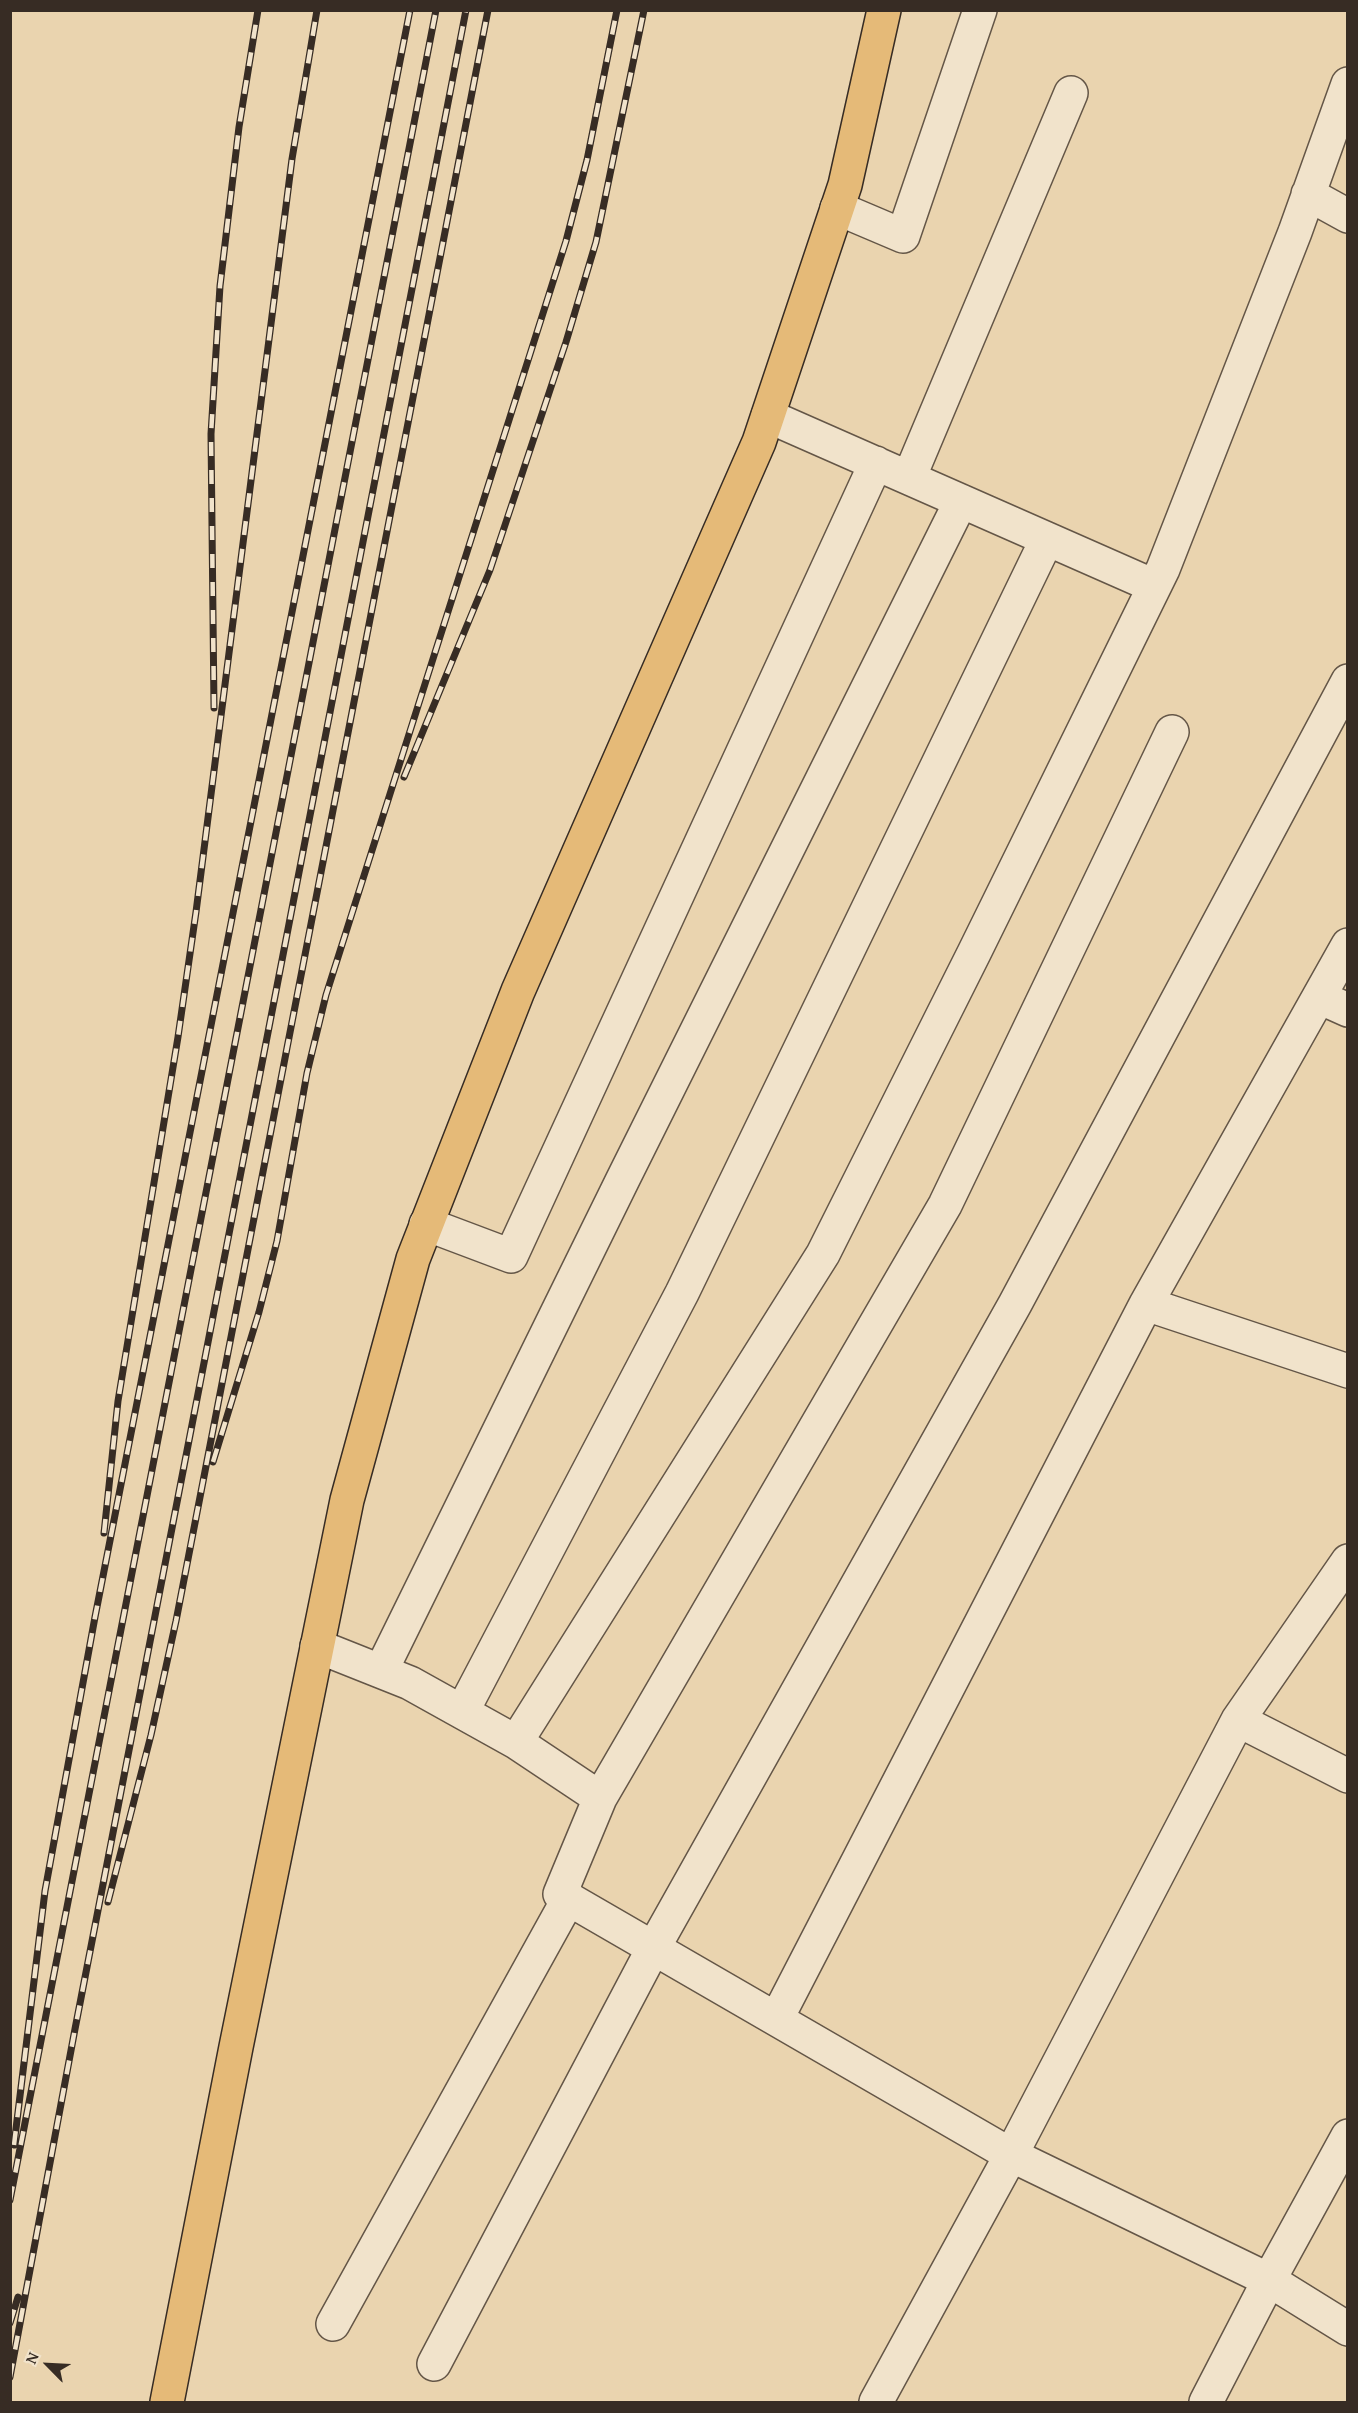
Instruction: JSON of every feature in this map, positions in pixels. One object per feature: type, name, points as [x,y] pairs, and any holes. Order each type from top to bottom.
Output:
[{"type":"main road","points":[[167,2403],[347,1500],[413,1259],[518,991],[759,442],[845,185],[884,10]]},
{"type":"street","points":[[837,208],[903,236],[980,10]]},
{"type":"street","points":[[516,1742],[823,1254],[979,943],[1163,569],[1308,194],[1347,84]]},
{"type":"street","points":[[909,478],[1071,93]]},
{"type":"street","points":[[1308,194],[1347,216]]},
{"type":"street","points":[[768,416],[1154,586]]},
{"type":"street","points":[[426,1224],[511,1256],[876,463]]},
{"type":"street","points":[[381,1671],[961,501]]},
{"type":"street","points":[[462,1712],[682,1293],[1047,539]]},
{"type":"street","points":[[434,2364],[654,1947],[1015,1304],[1347,681]]},
{"type":"street","points":[[1172,732],[945,1204],[600,1798],[560,1894],[1011,2155],[1269,2280],[1347,2329]]},
{"type":"street","points":[[777,2018],[1146,1305],[1333,1004],[1347,945]]},
{"type":"street","points":[[1146,1305],[1347,1371]]},
{"type":"street","points":[[876,2403],[1011,2155],[1238,1720],[1347,1561]]},
{"type":"street","points":[[317,1646],[410,1683],[516,1742],[600,1798]]},
{"type":"street","points":[[1238,1720],[1347,1776]]},
{"type":"street","points":[[333,2324],[569,1898]]},
{"type":"street","points":[[1206,2403],[1347,2136]]},
{"type":"railway","points":[[214,708],[211,434],[220,286],[239,127],[258,10]]},
{"type":"railway","points":[[104,1533],[118,1401],[178,1037],[196,912],[292,159],[317,10]]},
{"type":"railway","points":[[14,2145],[45,1891],[95,1617],[410,10]]},
{"type":"railway","points":[[10,2200],[436,10]]},
{"type":"railway","points":[[10,2377],[75,2029],[466,10]]},
{"type":"railway","points":[[108,1902],[151,1735],[176,1621],[488,10]]},
{"type":"railway","points":[[213,1462],[259,1312],[277,1241],[307,1073],[326,995],[566,241],[587,160],[617,10]]},
{"type":"railway","points":[[404,777],[490,570],[566,342],[596,242],[644,10]]},
{"type":"railway","points":[[10,2323],[18,2297]]}]
